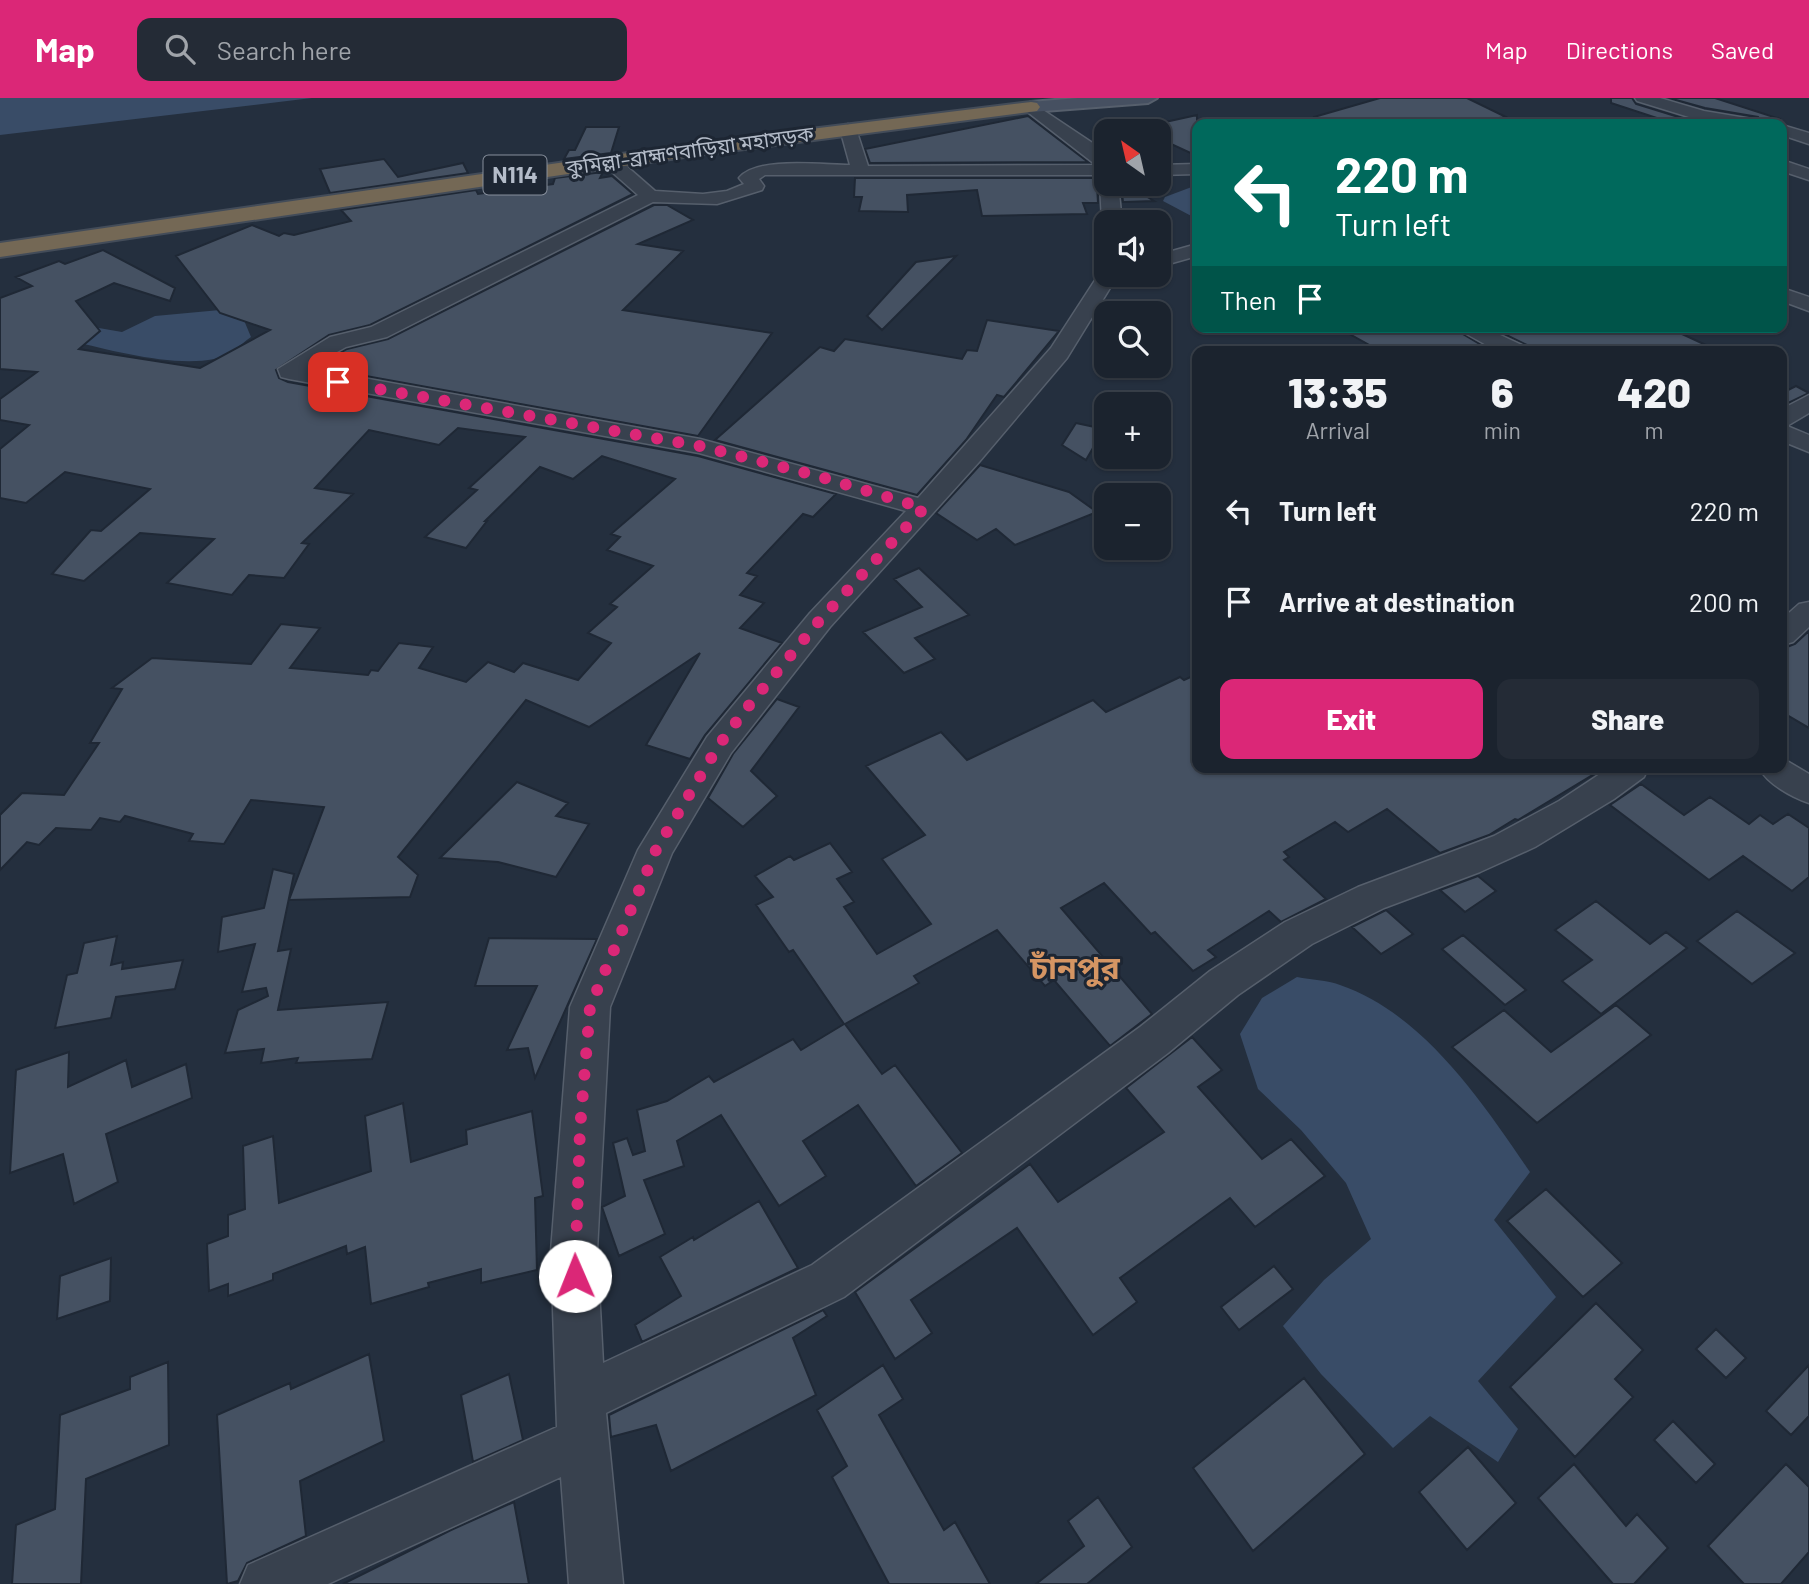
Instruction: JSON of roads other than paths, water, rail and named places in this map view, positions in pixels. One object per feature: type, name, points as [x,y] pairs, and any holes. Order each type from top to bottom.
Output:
[{"type":"highway","name":"কুমিল্লা–ব্রাহ্মণবাড়িয়া মহাসড়ক","points":[[0,250],[1023,102]]},
{"type":"street","points":[[1023,102],[1148,98]]},
{"type":"street","points":[[1643,98],[1721,119]]},
{"type":"street","points":[[1023,102],[1094,153]]},
{"type":"street","points":[[848,129],[861,171]]},
{"type":"street","points":[[1787,132],[1809,139]]},
{"type":"street","points":[[1787,163],[1809,156]]},
{"type":"street","points":[[610,161],[650,196]]},
{"type":"street","points":[[1787,166],[1809,175]]},
{"type":"street","points":[[924,508],[814,475],[700,446],[505,413],[289,371],[338,342],[379,332],[650,196],[685,200],[740,193],[755,186],[748,178],[761,170],[1094,167]]},
{"type":"street","points":[[1171,170],[1192,169]]},
{"type":"street","points":[[1171,257],[1192,251]]},
{"type":"street","points":[[596,1584],[582,1420],[574,1251],[590,1007],[656,850],[719,745],[820,620],[924,508],[1059,353],[1102,287]]},
{"type":"street","points":[[1787,297],[1809,305]]},
{"type":"street","points":[[1478,333],[1505,346]]},
{"type":"street","points":[[1787,417],[1809,402]]},
{"type":"street","points":[[1787,434],[1809,445]]},
{"type":"street","points":[[1787,631],[1809,611]]},
{"type":"street","points":[[267,1584],[582,1420],[828,1281],[1154,1040],[1201,998],[1259,956],[1351,906],[1505,847],[1603,792],[1627,773]]},
{"type":"street","points":[[1783,773],[1809,790]]},
{"type":"water","points":[[0,98],[312,98],[0,135]]},
{"type":"water","points":[[1192,187],[1192,216],[1163,201],[1165,197]]},
{"type":"water","points":[[220,310],[243,318],[251,337],[219,358],[198,361],[162,359],[72,341],[93,327],[122,332],[155,316]]},
{"type":"water","points":[[1297,977],[1330,982],[1370,998],[1424,1038],[1471,1090],[1530,1172],[1494,1220],[1556,1297],[1478,1381],[1518,1429],[1498,1462],[1430,1416],[1393,1448],[1321,1374],[1283,1326],[1324,1280],[1371,1239],[1346,1183],[1301,1130],[1258,1089],[1240,1034],[1262,998]]},
{"type":"district","name":"চাঁনপুর","points":[[1075,968]]}]
